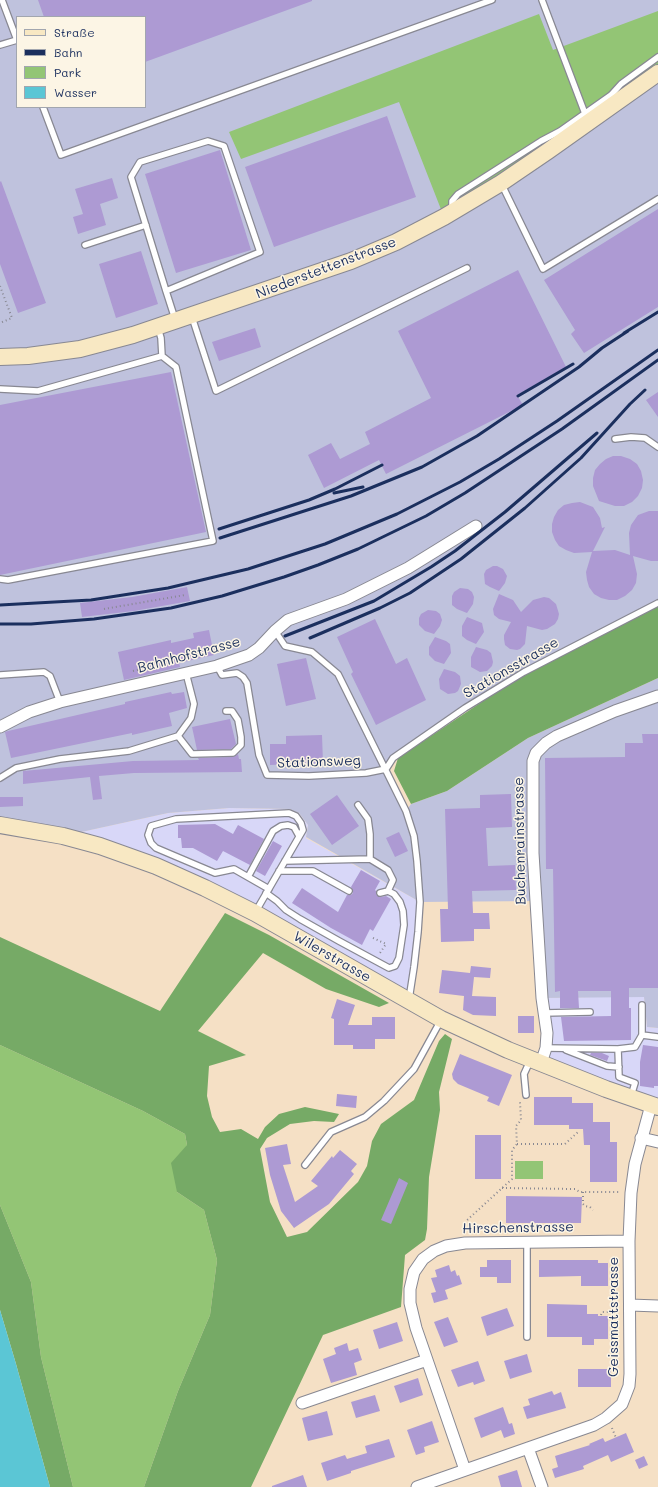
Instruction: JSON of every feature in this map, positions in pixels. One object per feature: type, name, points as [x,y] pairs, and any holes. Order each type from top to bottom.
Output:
[{"type":"street","name":"Niederstettenstrasse","points":[[0,357],[28,356],[80,348],[158,328],[351,262],[396,242],[452,213],[501,183],[588,117],[658,73]]},
{"type":"street","name":"Bahnhofstrasse","points":[[0,727],[29,712],[60,702],[217,666],[249,655],[259,648],[288,620],[346,599],[408,568],[476,526]]},
{"type":"street","name":"Buchenrainstrasse","points":[[539,1057],[547,1033],[542,998],[533,853],[533,761],[536,753],[546,743],[557,736],[615,711],[658,696]]},
{"type":"street","name":"Wilerstrasse","points":[[0,825],[63,836],[100,846],[156,866],[255,913],[441,1019],[539,1057],[630,1098],[655,1106]]},
{"type":"street","name":"Geissmattstrasse","points":[[417,1487],[594,1425],[606,1418],[622,1404],[630,1379],[629,1241],[631,1193],[635,1164],[641,1138],[655,1106]]},
{"type":"street","points":[[641,1138],[658,1142]]},
{"type":"street","name":"Hirschenstrasse","points":[[465,1470],[413,1319],[410,1303],[410,1290],[414,1272],[423,1259],[434,1251],[468,1242],[629,1241]]},
{"type":"street","points":[[630,1305],[658,1306]]},
{"type":"street","points":[[302,1403],[427,1360]]},
{"type":"street","points":[[528,1448],[542,1487]]},
{"type":"lane","points":[[2,0],[16,37]]},
{"type":"lane","points":[[43,108],[61,155],[492,0]]},
{"type":"lane","points":[[542,0],[588,117]]},
{"type":"lane","points":[[0,45],[16,40]]},
{"type":"lane","points":[[452,213],[452,201],[458,194],[541,141],[588,117],[621,84],[658,57]]},
{"type":"lane","points":[[166,292],[260,252],[224,146],[208,141],[140,162],[131,177],[166,292],[176,322]]},
{"type":"lane","points":[[501,183],[543,268],[658,198]]},
{"type":"lane","points":[[84,245],[146,225]]},
{"type":"lane","points":[[192,316],[216,391],[467,268]]},
{"type":"lane","points":[[0,579],[8,580],[213,541],[176,367],[162,356],[161,338],[158,328]]},
{"type":"lane","points":[[0,389],[38,391],[162,356]]},
{"type":"lane","points":[[615,440],[631,437],[645,438],[658,447]]},
{"type":"lane","name":"Stationsstrasse","points":[[386,769],[393,758],[465,708],[524,672],[658,603]]},
{"type":"lane","points":[[275,631],[285,646],[312,652],[338,674],[406,811],[414,836],[420,902],[418,932],[410,993],[406,999]]},
{"type":"lane","name":"Stationsweg","points":[[217,666],[222,675],[237,673],[243,677],[247,683],[259,755],[267,776],[309,776],[366,773],[386,769]]},
{"type":"lane","points":[[0,676],[44,672],[50,676],[60,702]]},
{"type":"lane","points":[[0,778],[16,768],[60,759],[129,752],[178,736],[191,718],[194,704],[186,673]]},
{"type":"lane","points":[[178,736],[192,754],[233,753],[241,745],[241,737],[238,720],[232,711],[226,711]]},
{"type":"lane","points":[[358,805],[368,819],[370,834],[370,859]]},
{"type":"lane","points":[[255,913],[268,891],[279,871],[285,862],[299,836],[303,830],[301,823],[296,816],[289,813],[176,819],[151,826],[148,835],[151,844],[156,848],[215,873],[234,869],[268,891],[286,910],[389,968],[396,966],[399,958],[404,925],[400,902],[394,894],[388,891],[380,893]]},
{"type":"lane","points":[[248,877],[273,831],[281,826],[288,825],[294,827],[299,836]]},
{"type":"lane","points":[[285,862],[370,859],[388,870],[392,880],[388,891]]},
{"type":"lane","points":[[279,871],[313,871],[349,891]]},
{"type":"lane","points":[[526,1095],[524,1074],[539,1057],[562,1048],[618,1049],[635,1047],[642,1035],[642,1005]]},
{"type":"lane","points":[[544,1013],[590,1012]]},
{"type":"lane","points":[[305,1165],[331,1132],[365,1117],[384,1101],[414,1070],[441,1019]]},
{"type":"lane","points":[[642,1035],[658,1037]]},
{"type":"lane","points":[[562,1048],[607,1066],[619,1067]]},
{"type":"lane","points":[[618,1049],[619,1077],[635,1083],[630,1098]]},
{"type":"lane","points":[[527,1242],[527,1337]]},
{"type":"path","points":[[0,286],[12,318],[0,323]]},
{"type":"path","points":[[104,609],[185,595]]},
{"type":"path","points":[[133,671],[176,662]]},
{"type":"path","points":[[465,1236],[465,1222],[512,1180],[512,1150],[516,1144],[516,1126],[521,1120],[520,1098]]},
{"type":"path","points":[[516,1144],[566,1144],[578,1132]]},
{"type":"path","points":[[502,1188],[575,1189],[580,1192],[623,1192]]},
{"type":"path","points":[[583,1192],[583,1204],[585,1206],[590,1206],[593,1210]]},
{"type":"path","points":[[601,1315],[602,1312],[611,1312],[612,1316],[623,1316]]},
{"type":"path","points":[[610,1423],[616,1438]]},
{"type":"shaded area","points":[[0,0],[658,0],[658,603],[524,672],[404,750],[386,769],[406,811],[411,804],[447,791],[528,738],[658,678],[658,1028],[647,1027],[644,997],[542,998],[536,901],[420,902],[306,837],[308,825],[299,813],[289,809],[229,808],[168,813],[63,836],[0,825]]},
{"type":"shaded area","points":[[229,808],[289,809],[299,813],[308,825],[306,838],[420,902],[410,993],[255,913],[63,836],[168,813]]},
{"type":"shaded area","points":[[644,996],[647,1027],[658,1028],[658,1107],[544,1056],[542,998]]},
{"type":"green space","points":[[658,11],[658,73],[444,217],[399,102],[241,159],[229,132],[539,14],[553,50]]},
{"type":"green space","points":[[658,605],[658,678],[528,738],[447,791],[411,804],[394,771],[398,758],[528,671]]},
{"type":"green space","points":[[225,913],[269,935],[389,1003],[379,1007],[326,989],[263,953],[198,1031],[246,1055],[209,1066],[207,1096],[212,1117],[220,1132],[241,1129],[258,1139],[265,1127],[279,1114],[305,1107],[339,1114],[334,1122],[314,1121],[290,1124],[267,1138],[260,1149],[270,1202],[287,1237],[307,1232],[358,1182],[367,1166],[372,1141],[381,1124],[414,1100],[439,1041],[445,1034],[452,1039],[439,1092],[440,1110],[429,1177],[427,1229],[425,1240],[405,1255],[401,1307],[323,1335],[251,1487],[144,1487],[178,1391],[210,1315],[217,1260],[204,1210],[177,1192],[171,1163],[187,1145],[185,1134],[143,1111],[0,1045],[0,937],[160,1011]]},
{"type":"green space","points":[[0,1045],[143,1111],[185,1134],[187,1145],[177,1192],[204,1210],[217,1260],[210,1315],[178,1391],[144,1487],[73,1487],[41,1357],[31,1282],[0,1205]]},
{"type":"green space","points":[[515,1161],[543,1161],[543,1179],[515,1179]]},
{"type":"green space","points":[[0,1205],[31,1282],[41,1357],[73,1487],[50,1487],[0,1310]]},
{"type":"water","points":[[0,1310],[16,1364],[50,1487],[0,1487]]},
{"type":"building","points":[[38,0],[312,0],[146,62],[146,16],[44,16]]},
{"type":"building","points":[[387,116],[416,197],[274,247],[245,167]]},
{"type":"building","points":[[220,150],[251,250],[176,273],[145,174]]},
{"type":"building","points":[[112,178],[118,198],[100,204],[106,225],[78,234],[73,217],[83,214],[75,189]]},
{"type":"building","points":[[1,181],[46,303],[18,313],[0,264]]},
{"type":"building","points":[[658,209],[658,307],[584,353],[571,334],[575,330],[544,280]]},
{"type":"building","points":[[141,251],[158,304],[116,318],[99,264]]},
{"type":"building","points":[[518,270],[566,367],[517,395],[523,405],[386,474],[379,460],[324,488],[308,455],[331,443],[340,459],[370,444],[365,432],[431,398],[398,331]]},
{"type":"building","points":[[255,328],[261,347],[219,361],[212,342]]},
{"type":"building","points":[[171,372],[206,532],[0,575],[0,405]]},
{"type":"building","points":[[658,392],[658,417],[646,400]]},
{"type":"building","points":[[613,456],[621,456],[630,459],[637,464],[641,471],[643,480],[642,488],[638,496],[632,502],[624,506],[615,506],[599,501],[593,486],[595,470],[606,459]]},
{"type":"building","points":[[580,502],[593,507],[600,518],[602,528],[605,527],[593,551],[615,550],[630,555],[629,533],[631,525],[638,515],[649,511],[658,511],[658,561],[651,561],[633,556],[637,574],[636,583],[632,590],[617,600],[601,598],[594,594],[589,587],[586,572],[592,552],[574,553],[559,546],[555,540],[552,532],[552,524],[558,510],[564,505]]},
{"type":"building","points":[[493,566],[503,569],[507,576],[505,583],[499,591],[485,584],[484,574],[486,570]]},
{"type":"building","points":[[187,587],[190,601],[134,611],[82,617],[80,603],[132,597]]},
{"type":"building","points":[[460,588],[468,589],[472,592],[474,597],[473,604],[467,613],[452,605],[452,596],[454,592]]},
{"type":"building","points":[[499,594],[513,600],[521,612],[533,600],[544,597],[549,598],[556,604],[559,614],[558,619],[555,624],[547,629],[542,630],[527,626],[525,644],[517,650],[510,649],[505,645],[504,635],[511,622],[499,619],[494,615],[493,609]]},
{"type":"building","points":[[428,610],[436,611],[440,614],[442,620],[440,626],[434,634],[425,631],[419,625],[419,618],[421,614]]},
{"type":"building","points":[[467,617],[482,623],[484,632],[476,644],[462,636],[462,626]]},
{"type":"building","points":[[375,619],[396,664],[407,658],[426,700],[376,725],[351,674],[353,672],[337,637]]},
{"type":"building","points":[[209,630],[214,655],[179,663],[180,667],[124,680],[118,652],[171,640],[171,643],[194,638],[193,633]]},
{"type":"building","points":[[435,637],[450,644],[451,653],[444,664],[435,661],[429,655],[429,647]]},
{"type":"building","points":[[476,647],[487,650],[491,653],[493,662],[492,666],[487,671],[480,672],[471,667],[471,657]]},
{"type":"building","points":[[306,658],[316,699],[286,706],[277,664]]},
{"type":"building","points":[[444,669],[455,672],[460,676],[461,684],[458,691],[455,693],[448,694],[440,689],[439,679]]},
{"type":"building","points":[[171,692],[172,694],[184,692],[187,708],[169,713],[172,726],[11,758],[5,732]]},
{"type":"building","points":[[230,719],[236,744],[231,749],[197,750],[192,727]]},
{"type":"building","points":[[642,734],[658,734],[658,988],[629,988],[629,1008],[631,1008],[631,1040],[564,1041],[561,1017],[611,1016],[611,991],[578,991],[579,1008],[560,1008],[560,991],[555,992],[553,869],[546,869],[545,758],[625,757],[625,743],[643,743]]},
{"type":"building","points":[[322,735],[323,763],[270,765],[270,744],[286,744],[286,736]]},
{"type":"building","points":[[238,754],[239,759],[241,759],[242,772],[134,773],[99,776],[102,799],[93,800],[90,777],[23,784],[23,771],[133,761],[199,760],[198,758],[233,757]]},
{"type":"building","points":[[511,794],[512,827],[486,828],[488,866],[515,865],[516,890],[472,891],[473,913],[489,913],[490,929],[474,929],[474,941],[441,942],[440,909],[448,909],[445,809],[480,808],[480,795]]},
{"type":"building","points":[[337,795],[359,826],[332,845],[310,814]]},
{"type":"building","points":[[0,797],[23,797],[23,806],[0,807]]},
{"type":"building","points":[[215,824],[233,834],[238,825],[264,839],[250,865],[223,851],[217,861],[193,848],[182,848],[181,838],[178,838],[178,825]]},
{"type":"building","points":[[399,832],[408,851],[395,857],[386,838]]},
{"type":"building","points":[[273,841],[282,846],[265,876],[256,871]]},
{"type":"building","points":[[361,870],[380,881],[375,890],[377,896],[386,896],[391,899],[373,931],[370,929],[362,945],[331,928],[292,903],[302,888],[338,912],[347,895],[351,895],[353,893],[351,887]]},
{"type":"building","points":[[471,966],[491,968],[490,978],[474,977],[472,996],[496,997],[496,1016],[473,1015],[463,1010],[464,996],[439,993],[442,970],[470,973]]},
{"type":"building","points":[[337,999],[355,1005],[348,1025],[372,1025],[372,1017],[395,1017],[395,1039],[375,1039],[375,1049],[353,1049],[353,1045],[334,1045],[334,1019],[331,1018]]},
{"type":"building","points":[[518,1016],[534,1016],[534,1033],[518,1033]]},
{"type":"building","points":[[643,1045],[658,1047],[658,1086],[654,1086],[654,1088],[640,1086],[640,1062]]},
{"type":"building","points":[[591,1053],[602,1053],[609,1056],[607,1061],[590,1055]]},
{"type":"building","points":[[460,1054],[512,1075],[499,1106],[487,1101],[489,1097],[458,1084],[453,1079],[452,1074]]},
{"type":"building","points":[[337,1094],[357,1096],[356,1108],[336,1106]]},
{"type":"building","points":[[534,1097],[572,1097],[572,1103],[593,1103],[593,1122],[610,1122],[610,1142],[617,1142],[617,1182],[590,1182],[590,1145],[584,1145],[583,1129],[569,1129],[569,1125],[534,1125]]},
{"type":"building","points":[[475,1135],[501,1135],[501,1179],[475,1179]]},
{"type":"building","points":[[287,1144],[291,1164],[283,1165],[295,1202],[318,1186],[311,1181],[332,1156],[333,1158],[340,1150],[357,1164],[351,1171],[354,1174],[329,1204],[294,1228],[281,1211],[270,1175],[265,1148]]},
{"type":"building","points":[[399,1178],[408,1183],[391,1224],[381,1220]]},
{"type":"building","points":[[506,1196],[582,1197],[581,1223],[506,1223]]},
{"type":"building","points":[[487,1260],[511,1260],[511,1283],[497,1283],[497,1277],[480,1277],[480,1267],[487,1267]]},
{"type":"building","points":[[539,1260],[598,1260],[598,1263],[608,1263],[608,1286],[581,1286],[581,1276],[539,1277]]},
{"type":"building","points":[[449,1265],[451,1272],[455,1270],[457,1276],[459,1275],[462,1284],[445,1290],[448,1299],[434,1303],[431,1293],[436,1292],[431,1278],[437,1277],[435,1270]]},
{"type":"building","points":[[547,1304],[587,1305],[587,1314],[608,1316],[608,1339],[594,1339],[594,1345],[582,1345],[582,1337],[547,1337]]},
{"type":"building","points":[[507,1308],[514,1326],[487,1336],[481,1317]]},
{"type":"building","points":[[448,1317],[458,1342],[444,1347],[434,1322]]},
{"type":"building","points":[[397,1322],[403,1341],[379,1349],[373,1330]]},
{"type":"building","points":[[347,1343],[349,1351],[358,1348],[362,1360],[354,1363],[357,1375],[331,1383],[323,1359],[336,1354],[334,1348]]},
{"type":"building","points":[[527,1354],[532,1372],[510,1379],[504,1361]]},
{"type":"building","points":[[478,1361],[485,1381],[474,1385],[473,1382],[458,1387],[451,1370]]},
{"type":"building","points":[[578,1369],[611,1369],[611,1387],[578,1387]]},
{"type":"building","points":[[418,1378],[423,1395],[400,1403],[394,1386]]},
{"type":"building","points":[[552,1391],[554,1395],[561,1392],[566,1408],[527,1419],[523,1407],[530,1405],[528,1399]]},
{"type":"building","points":[[375,1395],[380,1411],[356,1418],[351,1402]]},
{"type":"building","points":[[503,1407],[509,1424],[512,1423],[515,1434],[504,1438],[501,1430],[481,1438],[474,1418]]},
{"type":"building","points":[[327,1411],[333,1435],[308,1441],[302,1418]]},
{"type":"building","points":[[432,1421],[439,1442],[424,1447],[425,1452],[416,1455],[407,1430]]},
{"type":"building","points":[[626,1433],[634,1452],[611,1462],[608,1455],[583,1466],[584,1469],[555,1478],[552,1469],[558,1467],[555,1456],[590,1445],[589,1444],[603,1438],[605,1442]]},
{"type":"building","points":[[389,1439],[395,1457],[351,1471],[351,1473],[327,1481],[321,1463],[345,1455],[347,1459],[367,1453],[365,1446]]},
{"type":"building","points":[[644,1456],[648,1465],[639,1469],[635,1460]]},
{"type":"building","points":[[517,1470],[522,1487],[501,1487],[498,1476]]},
{"type":"building","points":[[303,1475],[307,1487],[272,1487],[272,1486]]},
{"type":"railway","points":[[624,333],[658,312]]},
{"type":"railway","points":[[220,538],[351,496],[422,467],[477,436],[579,367],[602,348],[628,331]]},
{"type":"railway","points":[[0,605],[91,600],[168,588],[248,569],[325,544],[397,514],[460,482],[499,459],[557,421],[658,350]]},
{"type":"railway","points":[[0,624],[31,624],[94,619],[171,608],[222,596],[284,577],[358,549],[426,516],[465,493],[562,429],[658,360]]},
{"type":"railway","points":[[518,396],[573,364]]},
{"type":"railway","points":[[310,638],[380,608],[410,593],[461,559],[525,508],[581,458],[630,404],[645,390]]},
{"type":"railway","points":[[285,636],[374,601],[431,567],[455,551],[505,512],[597,433]]},
{"type":"railway","points":[[219,529],[309,500],[335,489],[382,465]]},
{"type":"railway","points":[[334,493],[363,487]]}]
